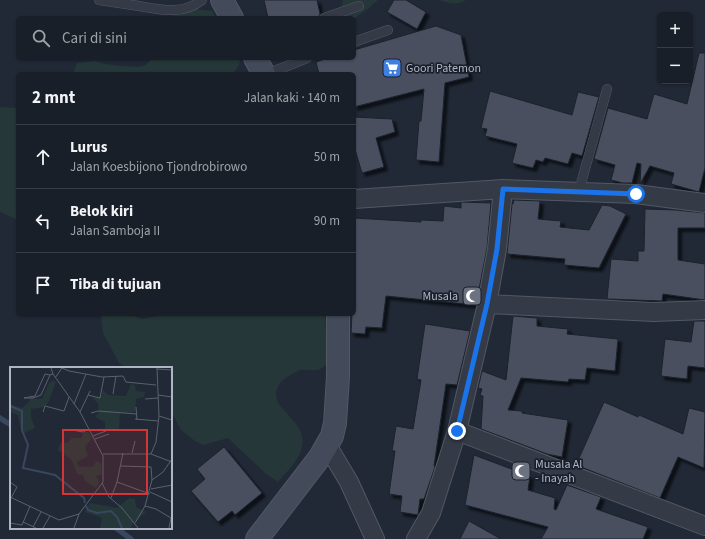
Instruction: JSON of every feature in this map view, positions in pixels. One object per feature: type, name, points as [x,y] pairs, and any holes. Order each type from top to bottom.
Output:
[{"type":"main road","points":[[222,0],[231,16]]},
{"type":"main road","points":[[255,60],[263,72]]},
{"type":"main road","points":[[257,539],[324,451],[332,436],[335,423],[338,377],[338,316]]},
{"type":"street","points":[[416,539],[430,513],[457,431],[487,304],[497,249],[503,189]]},
{"type":"street","points":[[356,199],[503,189],[636,194],[705,203]]},
{"type":"street","points":[[487,304],[654,312],[705,310]]},
{"type":"street","points":[[457,431],[705,526]]},
{"type":"street","points":[[324,451],[350,482],[375,539]]},
{"type":"lane","points":[[99,0],[168,11],[186,8],[197,4],[202,0]]},
{"type":"lane","points":[[330,16],[359,6]]},
{"type":"lane","points":[[356,41],[388,30]]},
{"type":"lane","points":[[272,72],[301,60]]},
{"type":"lane","points":[[579,191],[607,89]]},
{"type":"shaded area","points":[[343,0],[378,0],[356,17],[356,16],[346,16],[341,10]]},
{"type":"shaded area","points":[[439,0],[466,0],[459,3],[450,3]]},
{"type":"shaded area","points":[[195,9],[212,11],[215,16],[173,16],[175,14]]},
{"type":"shaded area","points":[[150,60],[240,60],[240,62],[236,70],[233,72],[74,72],[77,63],[96,61],[104,64],[122,66],[139,67],[146,65]]},
{"type":"shaded area","points":[[0,107],[16,108],[16,219],[0,212]]},
{"type":"shaded area","points":[[101,316],[135,316],[143,319],[157,316],[325,316],[327,349],[326,365],[318,370],[300,370],[296,372],[282,381],[277,390],[276,398],[299,428],[302,437],[302,447],[292,466],[278,482],[265,473],[228,438],[203,445],[195,441],[181,430],[172,413],[172,367],[125,367],[119,363],[103,333]]},
{"type":"building","points":[[264,0],[317,0],[320,14],[319,16],[268,16]]},
{"type":"building","points":[[394,0],[406,0],[426,12],[417,29],[387,12]]},
{"type":"building","name":"Goori Patemon","points":[[436,26],[461,35],[469,77],[445,83],[439,162],[416,160],[419,121],[421,121],[424,89],[356,106],[356,72],[318,72],[316,62],[322,60],[356,60],[356,49]]},
{"type":"building","points":[[699,53],[705,53],[705,168],[699,192],[671,184],[674,173],[650,166],[640,184],[641,164],[637,163],[632,183],[623,183],[611,180],[615,165],[594,159],[608,108],[647,119],[654,94],[687,104],[692,84],[693,84]]},
{"type":"building","points":[[490,91],[572,115],[578,92],[599,97],[582,156],[572,153],[568,164],[545,158],[543,162],[536,160],[533,168],[512,163],[517,144],[485,136],[487,129],[481,128]]},
{"type":"building","points":[[356,117],[392,119],[395,132],[376,138],[384,167],[362,173],[356,153]]},
{"type":"building","points":[[514,200],[540,201],[538,219],[561,221],[560,227],[589,230],[602,205],[610,206],[626,214],[599,268],[564,265],[565,259],[507,254],[512,204]]},
{"type":"building","points":[[461,202],[491,203],[487,248],[476,305],[386,296],[382,328],[366,327],[365,334],[351,333],[352,316],[356,316],[356,218],[421,222],[421,220],[443,221],[444,206],[461,208]]},
{"type":"building","points":[[645,209],[705,213],[705,228],[678,228],[678,260],[705,264],[705,300],[663,294],[662,301],[607,299],[611,259],[638,261],[638,251],[644,251]]},
{"type":"building","points":[[513,316],[537,318],[537,326],[568,329],[567,334],[618,339],[615,371],[587,368],[585,380],[569,379],[568,382],[521,378],[508,410],[522,411],[522,413],[568,420],[562,457],[547,454],[481,429],[483,396],[480,395],[482,389],[478,388],[482,371],[506,380]]},
{"type":"building","points":[[694,321],[705,321],[705,368],[688,366],[687,379],[661,376],[665,339],[691,342]]},
{"type":"building","points":[[425,324],[470,331],[457,385],[446,384],[435,467],[424,499],[420,499],[418,515],[400,512],[402,496],[389,494],[395,451],[392,451],[396,426],[413,429],[421,380],[417,379]]},
{"type":"building","points":[[604,402],[683,434],[689,408],[705,412],[704,468],[678,457],[660,498],[576,465]]},
{"type":"building","points":[[224,447],[262,493],[235,515],[232,511],[218,522],[191,491],[205,479],[197,469]]},
{"type":"building","points":[[474,455],[530,476],[528,490],[555,498],[554,509],[556,510],[567,485],[601,497],[596,509],[648,527],[643,539],[541,539],[548,527],[465,505]]},
{"type":"building","points":[[469,521],[501,539],[460,539]]},
{"type":"waterway","points":[[0,418],[10,424]]},
{"type":"waterway","points":[[117,529],[131,539]]},
{"type":"place","name":"Goori Patemon","points":[[392,68]]},
{"type":"place","name":"Musala","points":[[472,296]]},
{"type":"place","name":"Musala Al - Inayah","points":[[521,471]]},
{"type":"route","points":[[457,431],[487,304],[497,249],[503,189],[636,194]]}]
